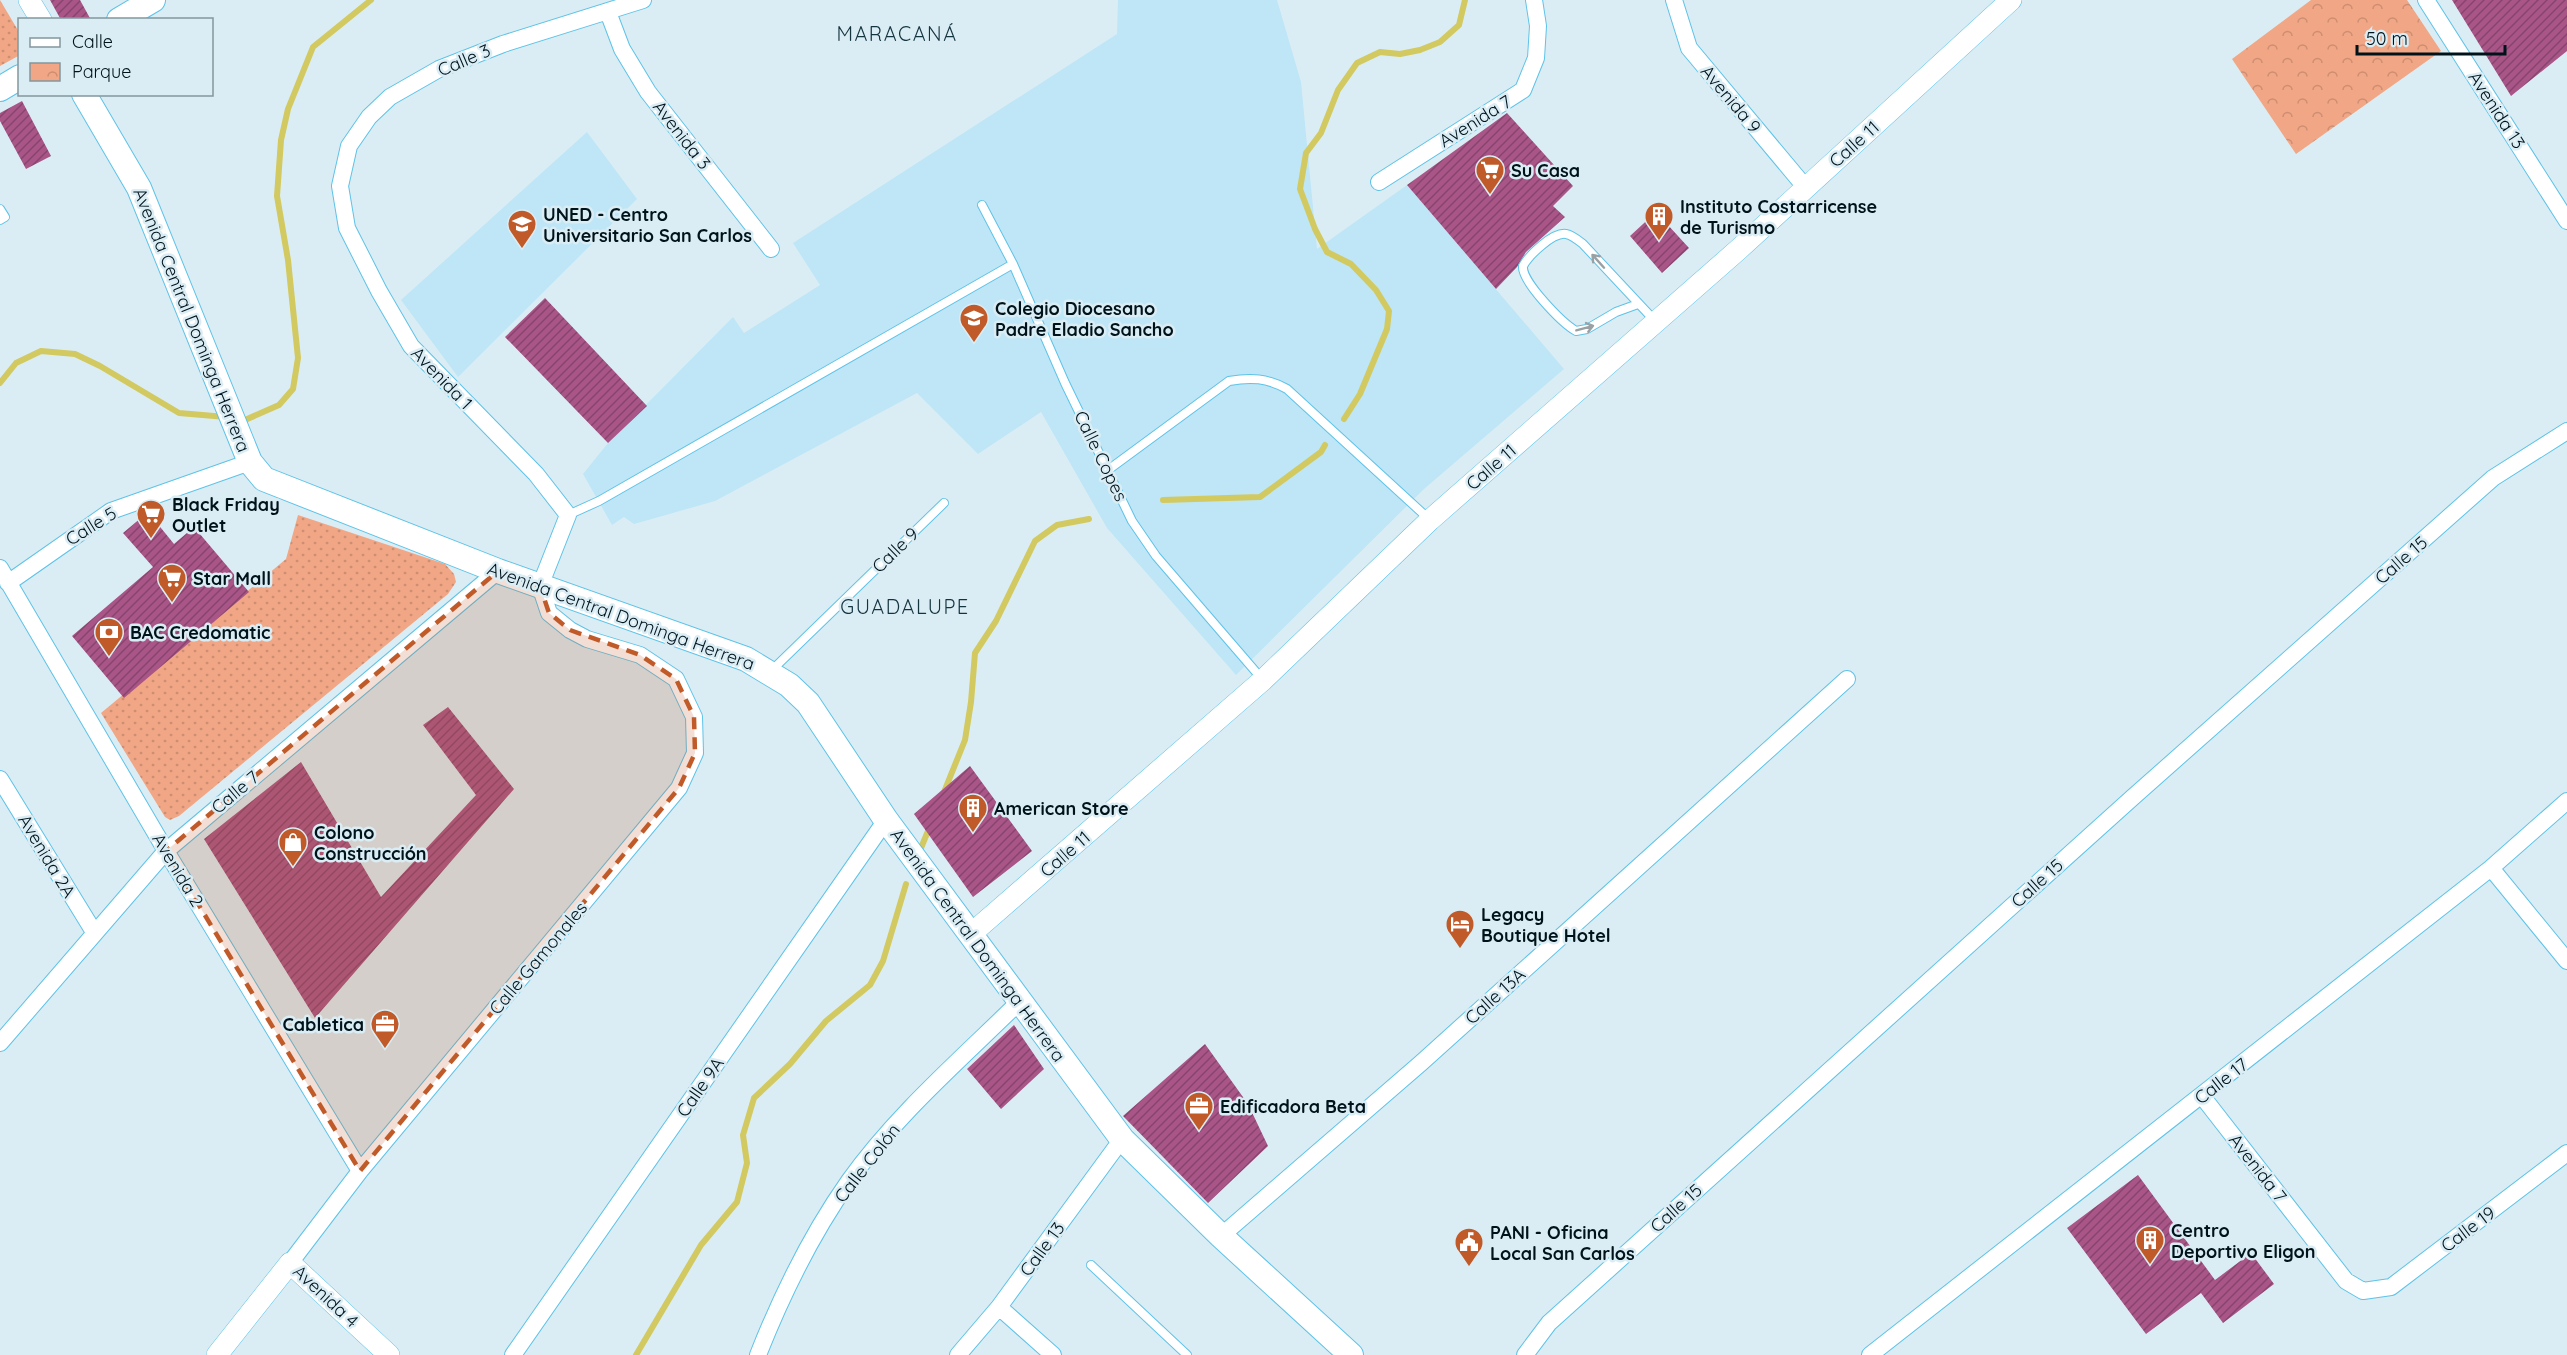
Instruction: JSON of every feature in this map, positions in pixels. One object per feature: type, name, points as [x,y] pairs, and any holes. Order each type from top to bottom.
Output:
[{"type":"main road","points":[[122,18],[153,0]]},
{"type":"main road","points":[[0,89],[18,78]]},
{"type":"main road","name":"Avenida Central Dominga Herrera","points":[[85,96],[139,188],[246,451],[264,479],[498,571],[746,659],[789,685],[808,703],[886,820],[1122,1139],[1221,1236],[1351,1355]]},
{"type":"street","points":[[29,0],[40,18]]},
{"type":"street","name":"Calle 3","points":[[340,186],[349,146],[369,117],[390,97],[439,69],[502,44],[643,0]]},
{"type":"street","name":"Avenida 7","points":[[1379,182],[1523,90],[1536,58],[1538,27],[1534,0]]},
{"type":"street","name":"Avenida 9","points":[[1674,0],[1689,48],[1806,188]]},
{"type":"street","name":"Calle 11","points":[[971,933],[1263,680],[1430,520],[1657,322],[2011,0]]},
{"type":"street","name":"Avenida 13","points":[[2426,0],[2567,221]]},
{"type":"street","name":"Avenida 3","points":[[608,12],[622,49],[648,92],[771,249]]},
{"type":"street","name":"Avenida 1","points":[[340,186],[347,228],[379,291],[411,346],[536,474],[568,515]]},
{"type":"street","name":"Calle 15","points":[[1525,1355],[1548,1323],[2132,798],[2493,478],[2567,431]]},
{"type":"street","name":"Calle 5","points":[[4,575],[111,511],[246,451]]},
{"type":"street","points":[[540,586],[568,515]]},
{"type":"street","name":"Calle 7","points":[[0,1043],[166,850],[498,571]]},
{"type":"street","name":"Avenida 2","points":[[4,575],[166,850],[360,1171]]},
{"type":"street","name":"Calle Gamonales","points":[[217,1355],[360,1171],[679,788],[695,753],[694,717],[675,679],[640,655],[588,639],[570,630],[549,613],[540,586]]},
{"type":"street","name":"Calle 13A","points":[[1221,1236],[1421,1063],[1847,679]]},
{"type":"street","name":"Avenida 2A","points":[[0,779],[94,932]]},
{"type":"street","name":"Calle 17","points":[[1870,1355],[2491,868],[2567,801]]},
{"type":"street","name":"Calle 9A","points":[[513,1355],[886,820]]},
{"type":"street","points":[[2491,868],[2567,961]]},
{"type":"street","name":"Calle Colón","points":[[758,1355],[810,1245],[849,1181],[920,1100],[1019,1002]]},
{"type":"street","name":"Avenida 7","points":[[2202,1096],[2346,1281],[2363,1291]]},
{"type":"street","name":"Calle 13","points":[[958,1355],[999,1307],[1122,1139]]},
{"type":"street","name":"Calle 19","points":[[2363,1291],[2391,1287],[2567,1154]]},
{"type":"street","name":"Avenida 4","points":[[290,1263],[389,1355]]},
{"type":"street","points":[[999,1307],[1053,1355]]},
{"type":"lane","name":"Calle Copes","points":[[982,205],[1013,264],[1065,383],[1132,521],[1156,556],[1263,680]]},
{"type":"lane","points":[[0,209],[5,217],[0,220]]},
{"type":"lane","points":[[1638,304],[1616,312],[1587,329],[1576,331],[1566,324],[1526,280],[1523,266],[1556,235],[1571,236],[1583,244],[1657,322]]},
{"type":"lane","points":[[568,515],[599,501],[1013,264]]},
{"type":"lane","points":[[1108,470],[1229,381],[1249,377],[1272,380],[1295,397],[1430,520]]},
{"type":"lane","name":"Calle 9","points":[[769,673],[944,503]]},
{"type":"lane","points":[[1091,1265],[1187,1355]]},
{"type":"highlighted area","points":[[498,571],[540,586],[549,613],[570,630],[640,655],[676,679],[694,717],[695,753],[679,788],[360,1171],[166,851]]},
{"type":"shaded area","name":"Colegio Diocesano Padre Eladio Sancho","points":[[1118,0],[1277,0],[1301,82],[1317,249],[1407,185],[1564,369],[1424,489],[1236,675],[1107,528],[1041,412],[978,454],[917,393],[715,501],[634,524],[624,517],[612,525],[583,474],[608,443],[733,317],[744,333],[820,285],[793,243],[1117,34]]},
{"type":"shaded area","name":"UNED - Centro Universitario San Carlos","points":[[587,132],[637,199],[458,377],[401,300]]},
{"type":"green space","points":[[0,0],[18,30],[18,56],[0,66]]},
{"type":"green space","points":[[2311,0],[2407,0],[2441,51],[2296,154],[2232,59]]},
{"type":"green space","points":[[298,515],[445,564],[454,574],[456,582],[448,594],[179,816],[170,820],[165,817],[101,713],[286,559]]},
{"type":"building","points":[[50,0],[80,0],[90,18],[60,18]]},
{"type":"building","points":[[2452,0],[2567,0],[2567,51],[2511,96]]},
{"type":"building","points":[[22,101],[51,156],[26,169],[0,121],[0,113]]},
{"type":"building","name":"Su Casa","points":[[1507,113],[1573,186],[1553,206],[1565,217],[1526,252],[1517,267],[1496,289],[1407,185]]},
{"type":"building","name":"Instituto Costarricense de Turismo","points":[[1656,212],[1689,248],[1662,273],[1630,236]]},
{"type":"building","points":[[545,298],[647,406],[608,443],[505,337]]},
{"type":"building","name":"Star Mall","points":[[148,512],[174,544],[194,527],[249,592],[124,698],[72,636],[153,567],[123,533]]},
{"type":"building","name":"Colono Construcción","points":[[448,707],[514,789],[315,1018],[204,839],[301,762],[381,897],[476,795],[423,725]]},
{"type":"building","name":"American Store","points":[[970,766],[1032,851],[973,897],[914,814]]},
{"type":"building","points":[[1014,1025],[1044,1069],[1001,1109],[967,1069]]},
{"type":"building","name":"Edificadora Beta","points":[[1205,1044],[1248,1104],[1268,1146],[1208,1203],[1123,1116]]},
{"type":"building","name":"Centro Deportivo Eligon","points":[[2138,1175],[2215,1280],[2251,1253],[2274,1284],[2223,1323],[2201,1293],[2146,1334],[2067,1228]]},
{"type":"waterway","points":[[239,419],[245,420],[279,405],[293,389],[298,358],[288,260],[277,196],[281,140],[288,109],[313,47],[371,0]]},
{"type":"waterway","points":[[1344,419],[1360,394],[1387,329],[1389,311],[1376,290],[1351,264],[1327,252],[1315,229],[1300,189],[1306,153],[1321,133],[1338,90],[1357,63],[1380,52],[1400,54],[1420,50],[1440,42],[1459,25],[1465,0]]},
{"type":"waterway","points":[[0,383],[16,363],[41,351],[75,354],[100,366],[179,413],[226,417]]},
{"type":"waterway","points":[[1163,500],[1260,497],[1321,452],[1325,445]]},
{"type":"waterway","points":[[944,792],[965,740],[975,653],[996,621],[1035,541],[1057,525],[1089,519]]},
{"type":"waterway","points":[[921,848],[930,826]]},
{"type":"waterway","points":[[636,1355],[701,1245],[737,1202],[747,1163],[743,1135],[754,1098],[790,1064],[826,1021],[870,985],[883,961],[906,884]]},
{"type":"place","name":"Su Casa","points":[[1490,196]]},
{"type":"place","name":"Instituto Costarricense de Turismo","points":[[1659,242]]},
{"type":"place","name":"UNED - Centro Universitario San Carlos","points":[[522,250]]},
{"type":"place","name":"Colegio Diocesano Padre Eladio Sancho","points":[[974,344]]},
{"type":"place","name":"Black Friday Outlet","points":[[151,540]]},
{"type":"place","name":"Star Mall","points":[[172,604]]},
{"type":"place","name":"BAC Credomatic","points":[[109,658]]},
{"type":"place","name":"American Store","points":[[973,834]]},
{"type":"place","name":"Colono Construcción","points":[[293,868]]},
{"type":"place","name":"Legacy Boutique Hotel","points":[[1460,950]]},
{"type":"place","name":"Cabletica","points":[[385,1050]]},
{"type":"place","name":"Edificadora Beta","points":[[1199,1132]]},
{"type":"place","name":"Centro Deportivo Eligon","points":[[2150,1266]]},
{"type":"place","name":"PANI - Oficina Local San Carlos","points":[[1469,1268]]},
{"type":"district","name":"MARACANÁ","points":[[897,33]]},
{"type":"district","name":"GUADALUPE","points":[[905,606]]}]
